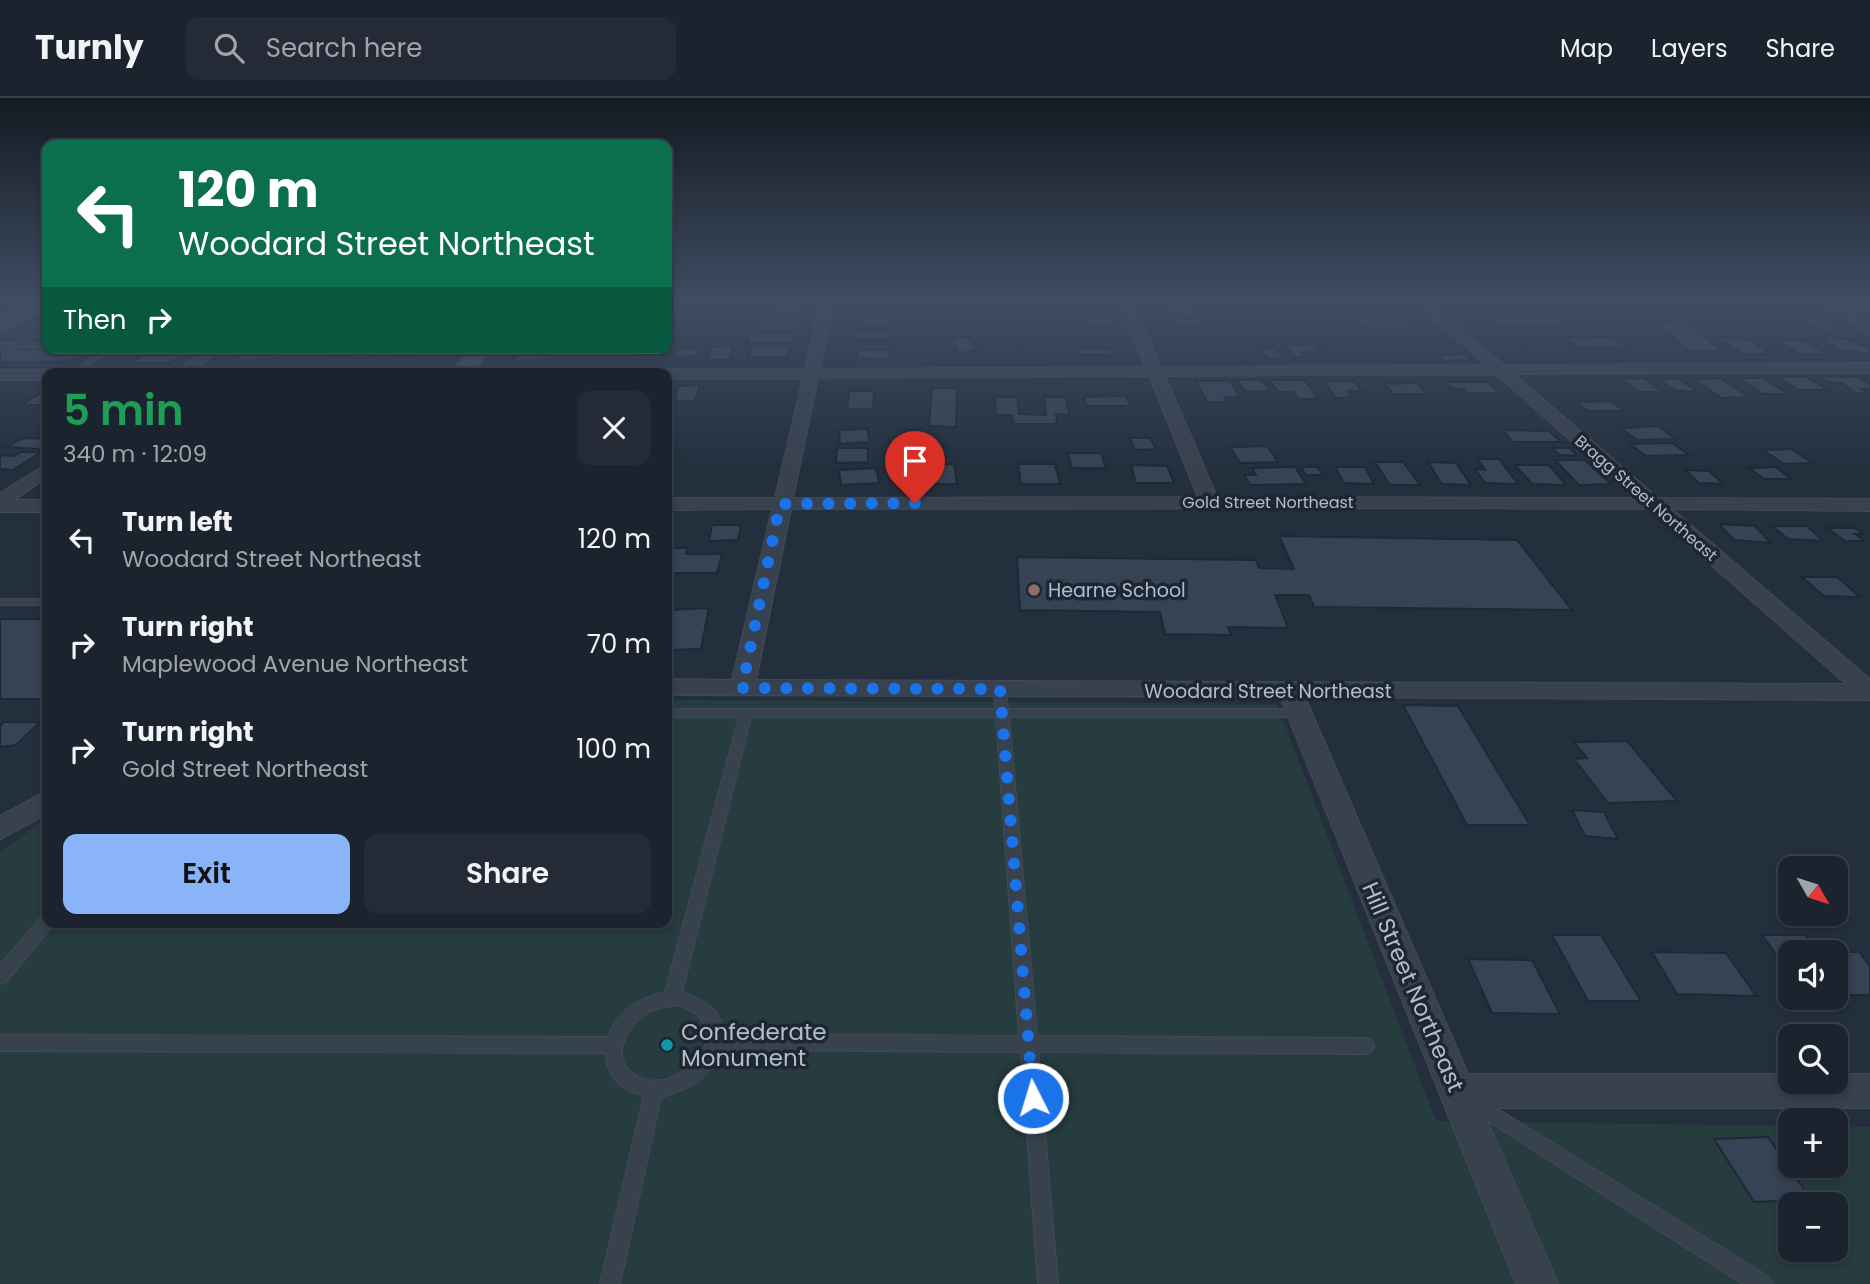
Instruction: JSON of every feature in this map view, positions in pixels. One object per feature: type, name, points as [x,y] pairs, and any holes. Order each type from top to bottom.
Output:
[{"type":"street","points":[[742,688],[780,504],[815,358]]},
{"type":"street","points":[[1149,358],[1210,502]]},
{"type":"street","name":"Bragg Street Northeast","points":[[1486,358],[1870,692]]},
{"type":"street","points":[[672,374],[1870,368]]},
{"type":"street","points":[[0,375],[42,375]]},
{"type":"street","points":[[0,504],[42,473]]},
{"type":"street","name":"Gold Street Northeast","points":[[672,504],[1210,502],[1870,505]]},
{"type":"street","points":[[0,504],[42,506]]},
{"type":"street","name":"Woodard Street Northeast","points":[[672,687],[1001,701],[1295,702],[1870,692]]},
{"type":"street","name":"Hill Street Northeast","points":[[1295,702],[1537,1284]]},
{"type":"street","points":[[0,828],[42,804]]},
{"type":"street","points":[[1457,1091],[1870,1091]]},
{"type":"lane","points":[[80,368],[95,358]]},
{"type":"lane","points":[[0,602],[42,602]]},
{"type":"lane","points":[[672,713],[746,713],[1001,701],[1048,1284]]},
{"type":"lane","points":[[672,999],[746,713]]},
{"type":"lane","points":[[0,977],[42,927]]},
{"type":"lane","points":[[672,999],[695,1002],[707,1011],[714,1022],[715,1042],[706,1063],[694,1075],[678,1084],[654,1089],[630,1083],[619,1074],[613,1060],[613,1045],[620,1029],[631,1016],[645,1006],[672,999]]},
{"type":"lane","points":[[715,1042],[1365,1046]]},
{"type":"lane","points":[[0,1043],[613,1045]]},
{"type":"lane","points":[[610,1284],[654,1089]]},
{"type":"lane","points":[[1457,1091],[1762,1284]]},
{"type":"green space","points":[[672,700],[1277,704],[1436,1121],[1778,1126],[1778,1178],[1848,1178],[1848,1127],[1870,1127],[1870,1284],[0,1284],[0,852],[42,822],[42,928],[672,928]]},
{"type":"building","points":[[0,358],[75,358],[69,362],[0,362]]},
{"type":"building","points":[[138,358],[178,358],[170,363],[130,363]]},
{"type":"building","points":[[237,358],[272,358],[233,362]]},
{"type":"building","points":[[514,358],[552,358],[551,360],[512,361]]},
{"type":"building","points":[[636,358],[659,358],[658,360]]},
{"type":"building","points":[[708,358],[729,358],[729,360]]},
{"type":"building","points":[[1440,358],[1472,360],[1443,361]]},
{"type":"building","points":[[1817,376],[1859,377],[1870,384],[1870,389],[1862,389],[1868,393],[1856,393],[1841,383],[1827,382]]},
{"type":"building","points":[[1778,377],[1807,377],[1828,390],[1798,390]]},
{"type":"building","points":[[1644,378],[1663,392],[1639,392],[1620,379]]},
{"type":"building","points":[[1720,378],[1750,397],[1722,398],[1693,379]]},
{"type":"building","points":[[1738,378],[1763,378],[1789,394],[1763,394]]},
{"type":"building","points":[[1659,379],[1680,379],[1696,391],[1675,391]]},
{"type":"building","points":[[1237,380],[1262,380],[1271,391],[1246,392]]},
{"type":"building","points":[[1270,380],[1305,380],[1318,399],[1298,399],[1293,392],[1278,392]]},
{"type":"building","points":[[1196,381],[1230,381],[1240,397],[1225,397],[1228,402],[1207,402]]},
{"type":"building","points":[[1324,381],[1354,381],[1362,391],[1347,391],[1352,397],[1336,398]]},
{"type":"building","points":[[1446,382],[1488,382],[1499,393],[1466,393],[1463,389],[1453,389]]},
{"type":"building","points":[[1417,383],[1427,394],[1394,394],[1384,384]]},
{"type":"building","points":[[700,385],[695,401],[674,401],[679,386]]},
{"type":"building","points":[[932,388],[957,388],[956,427],[929,426]]},
{"type":"building","points":[[849,391],[874,391],[873,409],[847,409]]},
{"type":"building","points":[[42,392],[42,405],[22,405]]},
{"type":"building","points":[[1126,396],[1130,406],[1087,406],[1084,397]]},
{"type":"building","points":[[995,397],[1017,397],[1019,414],[1046,415],[1044,397],[1066,397],[1069,415],[1056,414],[1057,424],[1013,424],[1012,415],[996,415]]},
{"type":"building","points":[[1612,401],[1623,411],[1587,411],[1576,402]]},
{"type":"building","points":[[1658,426],[1676,439],[1637,440],[1621,428]]},
{"type":"building","points":[[867,429],[870,442],[840,444],[839,430]]},
{"type":"building","points":[[1503,430],[1549,431],[1561,442],[1513,442]]},
{"type":"building","points":[[23,438],[42,439],[40,449],[6,447]]},
{"type":"building","points":[[1130,438],[1150,438],[1156,449],[1135,450]]},
{"type":"building","points":[[1672,443],[1689,455],[1646,456],[1630,444]]},
{"type":"building","points":[[1267,446],[1278,462],[1240,463],[1230,447]]},
{"type":"building","points":[[837,448],[868,448],[868,462],[836,463]]},
{"type":"building","points":[[1553,448],[1570,448],[1577,456],[1559,455]]},
{"type":"building","points":[[1791,449],[1813,463],[1784,464],[1763,450]]},
{"type":"building","points":[[21,452],[41,452],[13,470],[0,469],[0,455],[14,456]]},
{"type":"building","points":[[1068,453],[1101,453],[1106,468],[1072,468]]},
{"type":"building","points":[[1478,459],[1499,459],[1518,484],[1485,483],[1475,469],[1485,470]]},
{"type":"building","points":[[1555,460],[1585,460],[1611,484],[1579,485]]},
{"type":"building","points":[[1375,462],[1403,462],[1420,485],[1390,485]]},
{"type":"building","points":[[1428,462],[1456,463],[1471,485],[1442,484]]},
{"type":"building","points":[[954,464],[957,484],[917,484],[915,465]]},
{"type":"building","points":[[1018,464],[1055,464],[1060,484],[1021,484]]},
{"type":"building","points":[[1131,465],[1167,466],[1174,483],[1136,483]]},
{"type":"building","points":[[1515,465],[1549,465],[1566,485],[1532,484]]},
{"type":"building","points":[[1295,467],[1306,484],[1250,485],[1244,475],[1256,475],[1252,468]]},
{"type":"building","points":[[1301,467],[1318,467],[1323,475],[1306,475]]},
{"type":"building","points":[[1335,467],[1365,467],[1374,484],[1344,483]]},
{"type":"building","points":[[1776,467],[1791,479],[1764,479],[1749,468]]},
{"type":"building","points":[[876,468],[879,483],[841,485],[839,470]]},
{"type":"building","points":[[1685,470],[1709,471],[1723,484],[1699,483]]},
{"type":"building","points":[[1719,524],[1755,526],[1771,543],[1734,540]]},
{"type":"building","points":[[712,525],[741,525],[738,540],[709,541]]},
{"type":"building","points":[[1772,526],[1807,526],[1823,541],[1788,539]]},
{"type":"building","points":[[1827,528],[1855,528],[1863,534],[1855,534],[1865,541],[1845,541]]},
{"type":"building","points":[[1279,536],[1517,540],[1572,610],[1314,607],[1309,595],[1275,595],[1288,628],[1228,627],[1231,635],[1165,634],[1160,612],[1020,610],[1017,557],[1256,560],[1259,568],[1294,569]]},
{"type":"building","points":[[672,548],[688,548],[686,554],[722,554],[717,573],[672,573]]},
{"type":"building","points":[[1802,577],[1837,577],[1860,597],[1824,596]]},
{"type":"building","points":[[709,608],[701,649],[672,650],[672,610]]},
{"type":"building","points":[[0,619],[42,619],[42,699],[0,699]]},
{"type":"building","points":[[1403,705],[1458,706],[1530,825],[1467,825]]},
{"type":"building","points":[[4,722],[40,722],[16,745],[0,747],[0,726]]},
{"type":"building","points":[[1627,741],[1677,801],[1608,803],[1574,759],[1587,758],[1574,742]]},
{"type":"building","points":[[1572,810],[1604,812],[1618,839],[1585,836]]},
{"type":"building","points":[[1552,935],[1601,935],[1641,1001],[1588,1001]]},
{"type":"building","points":[[1762,935],[1805,935],[1809,940],[1778,940],[1778,957]]},
{"type":"building","points":[[1652,952],[1726,953],[1756,996],[1677,994]]},
{"type":"building","points":[[1848,952],[1859,952],[1870,966],[1870,995],[1848,995]]},
{"type":"building","points":[[1468,959],[1532,960],[1560,1014],[1492,1013]]},
{"type":"building","points":[[1768,1137],[1778,1151],[1778,1178],[1796,1178],[1806,1192],[1778,1192],[1778,1201],[1754,1202],[1714,1139]]},
{"type":"place","name":"Hearne School","points":[[1034,590]]},
{"type":"place","name":"Confederate Monument","points":[[667,1045]]},
{"type":"route","points":[[915,503],[780,504],[742,688],[1000,689],[1033,1098]]}]
